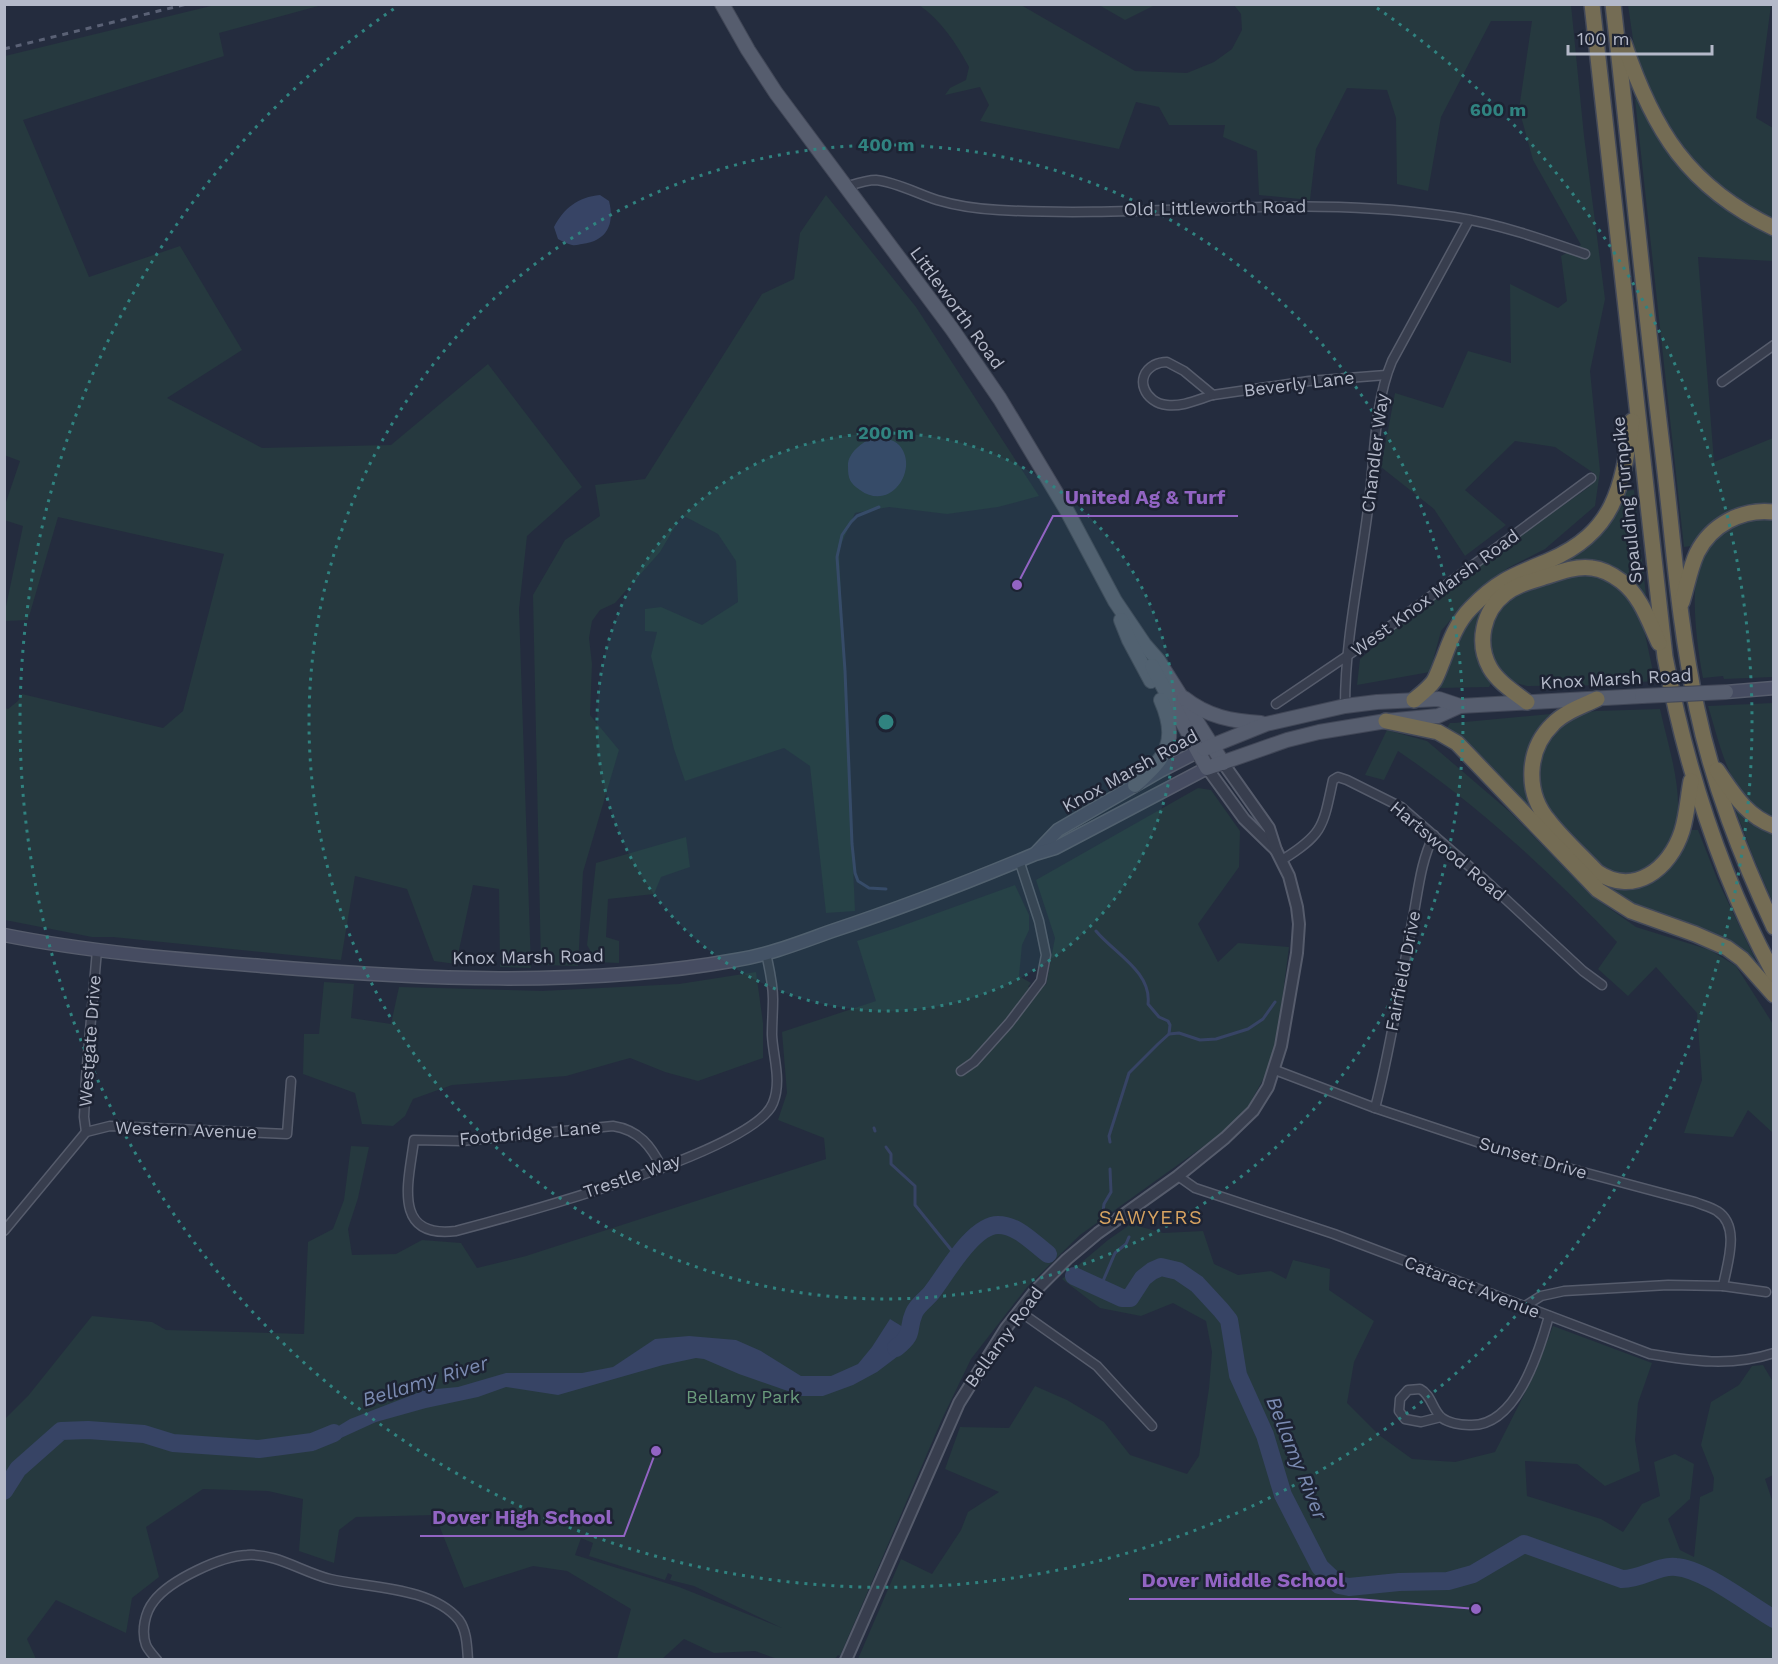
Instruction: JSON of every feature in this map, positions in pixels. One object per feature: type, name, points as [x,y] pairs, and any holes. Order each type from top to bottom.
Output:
[{"type":"highway","name":"Spaulding Turnpike","points":[[1592,4],[1665,657],[1676,714],[1692,775],[1743,914],[1773,974]]},
{"type":"highway","points":[[1614,9],[1638,84],[1651,113],[1672,146],[1697,176],[1719,195],[1743,212],[1773,228]]},
{"type":"highway","points":[[1614,9],[1680,607],[1691,680],[1709,757],[1734,835],[1773,927]]},
{"type":"highway","points":[[1414,700],[1435,679],[1456,628],[1479,599],[1509,576],[1568,551],[1603,520],[1624,475],[1635,400]]},
{"type":"highway","points":[[1680,607],[1694,560],[1706,539],[1723,523],[1738,515],[1752,511],[1773,512]]},
{"type":"highway","points":[[1527,702],[1499,680],[1489,667],[1484,651],[1484,626],[1494,605],[1505,594],[1519,586],[1552,574],[1579,568],[1592,568],[1612,575],[1622,582],[1634,592],[1665,657]]},
{"type":"highway","points":[[1597,699],[1554,723],[1537,748],[1531,771],[1535,796],[1548,820],[1597,872],[1606,878],[1628,883],[1640,880],[1665,863],[1682,832],[1692,775]]},
{"type":"highway","points":[[1386,721],[1438,732],[1457,743],[1598,890],[1630,911],[1727,948],[1742,959],[1773,995]]},
{"type":"highway","points":[[1709,757],[1744,808],[1773,826]]},
{"type":"main road","name":"Littleworth Road","points":[[722,4],[769,83],[952,329],[1000,399],[1066,509],[1115,601],[1144,645],[1158,660],[1223,763]]},
{"type":"main road","points":[[1115,601],[1129,640],[1156,690],[1170,724],[1170,739],[1165,751],[1153,768],[1135,785]]},
{"type":"main road","name":"Littleworth Road","points":[[1144,645],[1155,673],[1207,768]]},
{"type":"main road","name":"Knox Marsh Road","points":[[4,935],[97,950],[297,969],[399,975],[561,977],[657,971],[738,960],[902,908],[1019,860],[1055,848],[1207,768],[1287,740],[1319,732],[1386,721],[1438,716],[1460,706],[1773,688]]},
{"type":"main road","points":[[1179,694],[1202,711],[1217,717],[1232,721],[1266,724]]},
{"type":"main road","name":"Knox Marsh Road","points":[[1035,854],[1058,830],[1135,785],[1197,752],[1266,724],[1345,706],[1439,699],[1460,706]]},
{"type":"street","name":"Old Littleworth Road","points":[[845,187],[863,182],[882,181],[953,204],[998,210],[1080,211],[1309,206],[1411,212],[1468,220],[1503,228],[1585,254]]},
{"type":"street","name":"Chandler Way","points":[[1345,706],[1348,657],[1375,441],[1386,375],[1468,220]]},
{"type":"street","points":[[1722,382],[1773,345]]},
{"type":"street","name":"Beverly Lane","points":[[1213,394],[1184,370],[1167,362],[1153,365],[1145,377],[1143,386],[1145,394],[1155,403],[1168,405],[1182,404],[1213,394],[1309,381],[1386,375]]},
{"type":"street","name":"West Knox Marsh Road","points":[[1276,704],[1348,657],[1591,478]]},
{"type":"street","name":"Bellamy Road","points":[[846,1659],[959,1403],[993,1347],[1019,1311],[1050,1275],[1098,1233],[1178,1176],[1225,1138],[1253,1111],[1268,1087],[1281,1046],[1299,937],[1299,924],[1294,892],[1269,828],[1223,763]]},
{"type":"street","name":"Bellamy Road","points":[[1207,768],[1244,819],[1276,850]]},
{"type":"street","name":"Hartswood Road","points":[[1282,860],[1305,846],[1320,829],[1333,780],[1338,777],[1389,800],[1434,835],[1583,971],[1602,985]]},
{"type":"street","name":"Fairfield Drive","points":[[1375,1108],[1427,848],[1434,835]]},
{"type":"street","points":[[961,1071],[974,1062],[1009,1023],[1041,981],[1046,955],[1039,921],[1019,860]]},
{"type":"street","name":"Westgate Drive","points":[[86,1132],[84,1117],[86,1077],[97,950]]},
{"type":"street","name":"Trestle Way","points":[[414,1140],[407,1190],[410,1212],[416,1222],[432,1232],[444,1233],[606,1187],[662,1168],[730,1138],[751,1126],[768,1112],[774,1102],[777,1079],[772,1033],[773,999],[766,953]]},
{"type":"street","name":"Sunset Drive","points":[[1275,1070],[1375,1108],[1504,1151],[1695,1202],[1717,1211],[1727,1220],[1731,1231],[1723,1286]]},
{"type":"street","name":"Western Avenue","points":[[86,1132],[110,1126],[287,1134],[291,1081]]},
{"type":"street","name":"Footbridge Lane","points":[[414,1140],[485,1140],[613,1126],[625,1128],[642,1138],[649,1145],[662,1168]]},
{"type":"street","points":[[4,1231],[86,1132]]},
{"type":"street","name":"Cataract Avenue","points":[[1178,1176],[1195,1188],[1334,1234],[1650,1354],[1697,1362],[1739,1360],[1773,1353]]},
{"type":"street","points":[[1525,1306],[1541,1296],[1563,1291],[1668,1285],[1723,1286],[1766,1292]]},
{"type":"street","points":[[1019,1311],[1098,1366],[1152,1426]]},
{"type":"street","points":[[1441,1417],[1430,1396],[1420,1389],[1408,1390],[1400,1399],[1399,1411],[1406,1419],[1421,1422],[1441,1417],[1473,1425],[1485,1423],[1505,1412],[1519,1392],[1549,1316]]},
{"type":"street","points":[[157,1659],[146,1645],[144,1623],[153,1602],[180,1580],[201,1569],[222,1559],[248,1555],[271,1558],[332,1580],[388,1587],[442,1606],[459,1620],[464,1630],[468,1659]]},
{"type":"green space","points":[[215,5],[322,5],[219,33],[224,56],[23,120],[89,277],[180,246],[242,350],[167,398],[262,448],[391,445],[488,364],[582,487],[527,536],[519,609],[531,968],[500,967],[499,889],[473,885],[456,964],[434,961],[407,889],[355,876],[341,960],[113,937],[92,937],[5,920],[5,708],[8,709],[18,701],[22,694],[163,728],[183,711],[224,554],[58,517],[28,620],[5,621],[5,611],[23,526],[4,520],[5,505],[20,461],[4,455],[5,56]]},
{"type":"green space","points":[[919,5],[1021,5],[1135,71],[1187,73],[1214,62],[1232,49],[1242,30],[1241,14],[1234,5],[1571,5],[1584,136],[1605,299],[1590,371],[1600,471],[1595,506],[1545,549],[1508,568],[1467,601],[1441,631],[1430,672],[1357,685],[1360,659],[1417,610],[1589,487],[1595,474],[1555,447],[1515,441],[1465,490],[1506,525],[1465,556],[1434,509],[1381,467],[1395,393],[1443,408],[1468,351],[1511,363],[1510,284],[1558,308],[1567,301],[1561,256],[1581,245],[1533,160],[1519,109],[1532,21],[1491,21],[1441,117],[1428,191],[1397,184],[1396,118],[1387,90],[1347,88],[1316,149],[1310,200],[1259,195],[1257,151],[1223,137],[1225,125],[1169,125],[1159,107],[1136,102],[1119,149],[980,121],[989,105],[980,87],[945,95],[950,88],[966,80],[969,67],[947,33]]},
{"type":"green space","points":[[1099,5],[1155,5],[1125,20]]},
{"type":"green space","points":[[1628,5],[1771,5],[1756,118],[1773,128],[1773,219],[1751,210],[1714,184],[1665,127],[1636,60]]},
{"type":"green space","points":[[1639,98],[1654,129],[1773,233],[1773,261],[1698,257],[1714,462],[1773,438],[1773,505],[1761,504],[1738,509],[1708,528],[1692,546],[1684,547],[1635,99]]},
{"type":"green space","points":[[826,195],[916,307],[1039,496],[998,507],[947,514],[889,507],[855,513],[839,549],[855,911],[826,913],[810,766],[784,748],[685,781],[674,749],[651,656],[657,632],[645,631],[645,609],[661,607],[702,625],[738,602],[736,561],[718,534],[682,515],[660,552],[615,603],[600,610],[592,621],[589,638],[592,664],[590,715],[619,750],[583,872],[578,966],[541,965],[533,595],[565,540],[600,516],[595,485],[645,479],[762,294],[794,279],[800,233]]},
{"type":"green space","points":[[1634,490],[1646,595],[1642,596],[1578,561],[1485,611],[1493,680],[1489,687],[1438,688],[1448,657],[1475,608],[1557,561],[1625,491]]},
{"type":"green space","points":[[1773,516],[1773,677],[1703,678],[1698,648],[1695,594],[1696,577],[1705,549],[1736,521]]},
{"type":"green space","points":[[1569,572],[1613,578],[1641,615],[1655,681],[1640,682],[1640,685],[1527,686],[1509,681],[1494,667],[1487,635],[1488,627],[1505,599]]},
{"type":"green space","points":[[1773,703],[1773,821],[1758,811],[1737,786],[1723,755],[1708,706]]},
{"type":"green space","points":[[1660,709],[1673,763],[1678,802],[1673,839],[1664,855],[1644,869],[1629,874],[1613,872],[1607,870],[1570,835],[1548,808],[1541,793],[1539,777],[1543,753],[1552,735],[1567,722],[1582,714],[1596,711]]},
{"type":"green space","points":[[1561,713],[1547,727],[1531,790],[1594,872],[1634,885],[1689,830],[1698,830],[1718,881],[1756,961],[1754,963],[1739,947],[1726,939],[1633,904],[1610,891],[1446,729],[1450,723]]},
{"type":"green space","points":[[1387,730],[1427,741],[1510,812],[1592,896],[1636,927],[1710,950],[1736,966],[1773,1024],[1773,1133],[1748,1110],[1733,1137],[1684,1133],[1702,1080],[1697,1013],[1656,967],[1628,996],[1598,969],[1617,942],[1512,840],[1428,772],[1398,751],[1384,780],[1365,775]]},
{"type":"green space","name":"Bellamy Park","points":[[1198,788],[1211,790],[1240,831],[1239,867],[1198,924],[1218,962],[1238,943],[1289,947],[1278,1032],[1267,1072],[1248,1107],[1218,1136],[1080,1235],[1027,1287],[971,1359],[942,1419],[840,1656],[838,1655],[835,1659],[777,1659],[755,1651],[714,1653],[684,1639],[662,1659],[617,1659],[631,1609],[567,1571],[533,1566],[464,1588],[435,1515],[356,1517],[339,1530],[334,1563],[299,1551],[303,1499],[268,1491],[203,1489],[146,1527],[159,1577],[132,1598],[126,1633],[56,1600],[27,1639],[36,1659],[5,1660],[5,1419],[28,1396],[92,1316],[152,1322],[166,1330],[304,1334],[308,1242],[333,1229],[344,1200],[351,1146],[369,1147],[358,1198],[348,1229],[352,1255],[396,1254],[422,1240],[461,1243],[477,1268],[526,1256],[826,1159],[824,1138],[778,1120],[787,1093],[782,1032],[876,1001],[857,941],[1015,885],[1029,915],[1029,930],[1022,945],[1019,976],[1031,983],[1028,987],[1046,985],[1055,938],[1036,880]],"holes":[[[581,1538],[593,1543],[589,1556],[665,1580],[668,1573],[672,1575],[670,1580],[694,1586],[782,1628],[679,1587],[575,1555]]]},
{"type":"green space","points":[[1740,809],[1773,830],[1773,903],[1736,811]]},
{"type":"green space","points":[[686,837],[690,867],[661,877],[654,894],[608,899],[606,937],[619,941],[619,963],[597,962],[587,945],[596,863]]},
{"type":"green space","points":[[756,972],[763,1023],[763,1058],[698,1081],[665,1072],[630,1058],[566,1076],[452,1085],[413,1099],[405,1116],[393,1126],[362,1124],[355,1093],[303,1074],[304,1034],[319,1034],[324,982],[354,984],[351,1018],[391,1024],[399,987],[542,991],[679,984]]},
{"type":"green space","points":[[1131,1224],[1163,1233],[1203,1231],[1214,1264],[1238,1275],[1271,1271],[1286,1279],[1293,1260],[1330,1269],[1329,1290],[1374,1321],[1354,1362],[1347,1403],[1379,1435],[1412,1459],[1455,1462],[1495,1452],[1536,1371],[1553,1326],[1652,1363],[1638,1403],[1635,1440],[1640,1471],[1605,1486],[1577,1464],[1525,1461],[1527,1496],[1601,1519],[1623,1532],[1642,1504],[1660,1496],[1654,1462],[1675,1454],[1694,1464],[1690,1499],[1668,1519],[1680,1550],[1694,1557],[1700,1497],[1713,1491],[1714,1478],[1701,1445],[1711,1402],[1739,1385],[1752,1366],[1763,1365],[1773,1382],[1773,1475],[1765,1479],[1774,1506],[1773,1659],[858,1659],[901,1559],[932,1574],[961,1530],[968,1512],[999,1492],[945,1469],[960,1427],[1009,1428],[1035,1386],[1067,1400],[1104,1422],[1130,1455],[1187,1474],[1199,1456],[1212,1352],[1206,1321],[1173,1303],[1141,1316],[1100,1308],[1062,1279],[1108,1240]]},
{"type":"water","points":[[600,195],[609,201],[611,209],[610,224],[603,235],[591,242],[575,245],[558,239],[554,227],[562,214],[578,201]]},
{"type":"water","points":[[873,437],[894,441],[905,454],[906,465],[899,485],[892,492],[882,496],[871,496],[860,490],[852,483],[848,475],[850,457],[860,445]]},
{"type":"water","points":[[890,1319],[911,1332],[910,1347],[877,1372],[853,1385],[823,1396],[802,1396],[696,1358],[558,1395],[506,1387],[478,1397],[376,1422],[341,1438],[312,1442],[350,1419],[425,1390],[458,1387],[506,1373],[582,1373],[613,1367],[655,1339],[689,1336],[736,1340],[761,1351],[801,1376],[831,1376],[858,1364]]},
{"type":"waterway","points":[[879,507],[857,516],[851,522],[842,535],[837,557],[855,873],[858,881],[869,888],[886,889]]},
{"type":"waterway","points":[[1096,931],[1138,973],[1148,993],[1148,1004],[1159,1017],[1168,1021],[1169,1034]]},
{"type":"waterway","points":[[1110,1142],[1109,1136],[1129,1073],[1169,1034],[1179,1033],[1200,1040],[1216,1039],[1248,1029],[1263,1019],[1275,1002]]},
{"type":"waterway","points":[[886,1147],[891,1154],[891,1164],[915,1186],[915,1205],[957,1257]]},
{"type":"waterway","points":[[1103,1212],[1104,1204],[1111,1192],[1110,1169]]},
{"type":"waterway","name":"Bellamy River","points":[[896,1348],[908,1335],[917,1307],[932,1292],[961,1252],[979,1233],[998,1225],[1012,1228],[1025,1235],[1048,1254]]},
{"type":"waterway","points":[[1100,1288],[1115,1253],[1126,1244],[1129,1237]]},
{"type":"waterway","name":"Bellamy River","points":[[1074,1276],[1122,1298],[1130,1298],[1143,1278],[1161,1267],[1178,1271],[1197,1284],[1221,1310],[1229,1320],[1238,1375],[1265,1435],[1283,1495],[1320,1567],[1339,1585],[1349,1587],[1399,1582],[1448,1581],[1473,1574],[1524,1544],[1622,1579],[1669,1567],[1687,1569],[1726,1588],[1774,1619]]},
{"type":"waterway","name":"Bellamy River","points":[[4,1491],[18,1469],[61,1431],[88,1430],[144,1434],[173,1443],[259,1449],[312,1442],[334,1433]]},
{"type":"railway","points":[[4,49],[187,4]]},
{"type":"place","name":"United Ag & Turf","points":[[1017,585]]},
{"type":"place","name":"Dover High School","points":[[656,1451]]},
{"type":"place","name":"Dover Middle School","points":[[1476,1609]]},
{"type":"district","name":"SAWYERS","points":[[1151,1217]]}]
